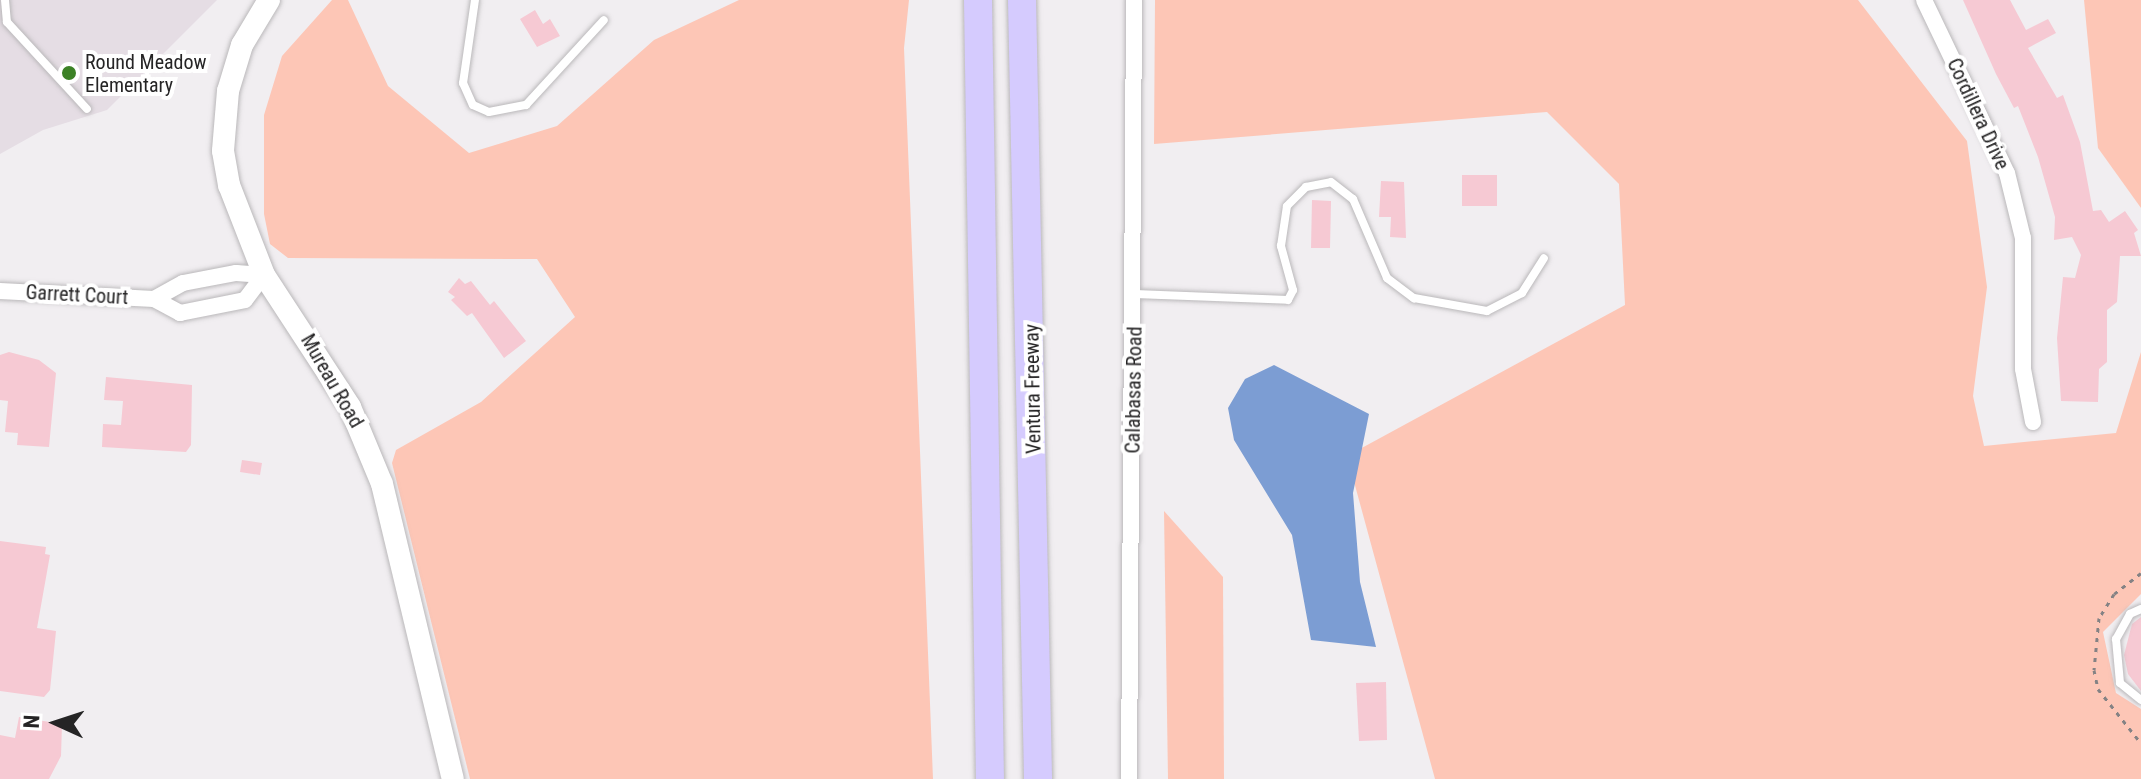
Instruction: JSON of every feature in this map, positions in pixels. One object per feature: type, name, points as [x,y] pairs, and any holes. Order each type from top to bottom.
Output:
[{"type":"highway","points":[[978,0],[989,462],[990,779]]},
{"type":"highway","name":"Ventura Freeway","points":[[1022,0],[1038,779]]},
{"type":"main road","name":"Mureau Road","points":[[269,0],[242,45],[224,118],[229,185],[264,275],[328,368],[377,471],[453,779]]},
{"type":"street","name":"Calabasas Road","points":[[1129,779],[1135,294],[1134,0]]},
{"type":"street","name":"Cordillera Drive","points":[[1924,0],[2007,173],[2023,238],[2023,369],[2033,422]]},
{"type":"street","name":"Garrett Court","points":[[154,299],[183,283],[236,273],[264,275]]},
{"type":"street","name":"Garrett Court","points":[[0,291],[154,299],[180,313],[245,300],[264,275]]},
{"type":"lane","points":[[5,0],[7,22],[87,109]]},
{"type":"lane","points":[[475,0],[463,83],[473,105],[489,112],[526,105],[604,20]]},
{"type":"lane","points":[[1135,294],[1288,300],[1293,290],[1281,246],[1287,206],[1306,187],[1331,182],[1353,199],[1387,278],[1414,298],[1487,311],[1522,293],[1544,258]]},
{"type":"lane","points":[[2141,609],[2130,614],[2116,639],[2120,683],[2141,700]]},
{"type":"shaded area","name":"Round Meadow Elementary","points":[[0,0],[217,0],[107,110],[43,130],[0,154]]},
{"type":"shaded area","points":[[332,0],[348,0],[388,86],[469,153],[557,126],[654,40],[739,0],[909,0],[904,48],[933,779],[470,779],[392,463],[396,450],[481,402],[575,317],[537,259],[288,258],[270,244],[264,214],[264,115],[282,56]]},
{"type":"shaded area","points":[[1155,0],[1858,0],[1967,141],[1987,287],[1973,396],[1984,446],[2116,433],[2141,352],[2141,594],[2103,632],[2116,693],[2141,709],[2141,779],[1435,779],[1347,456],[1625,305],[1619,184],[1547,112],[1154,144]]},
{"type":"shaded area","points":[[2084,0],[2141,0],[2141,208],[2098,148]]},
{"type":"shaded area","points":[[1164,511],[1223,577],[1224,779],[1168,779]]},
{"type":"water","points":[[1274,365],[1369,414],[1353,493],[1360,582],[1376,647],[1311,640],[1292,535],[1234,440],[1228,408],[1245,379]]},
{"type":"building","points":[[1963,0],[2010,0],[2026,30],[2048,19],[2056,33],[2028,48],[2057,98],[2063,95],[2080,142],[2093,211],[2101,210],[2109,222],[2125,211],[2138,230],[2134,233],[2141,256],[2120,256],[2117,302],[2107,310],[2107,362],[2099,369],[2098,402],[2061,401],[2057,338],[2063,277],[2075,278],[2081,255],[2072,237],[2054,240],[2055,217],[2038,157],[2018,106],[2014,108],[1996,74]]},
{"type":"building","points":[[535,10],[543,24],[550,19],[560,36],[537,47],[520,19]]},
{"type":"building","points":[[1462,175],[1497,175],[1497,206],[1462,206]]},
{"type":"building","points":[[1381,181],[1404,182],[1406,238],[1390,237],[1391,217],[1379,217]]},
{"type":"building","points":[[1312,200],[1331,201],[1330,248],[1311,248]]},
{"type":"building","points":[[459,278],[465,284],[471,281],[490,305],[494,301],[526,341],[504,358],[472,313],[467,316],[451,300],[455,297],[448,292]]},
{"type":"building","points":[[9,352],[39,360],[56,373],[49,447],[17,445],[18,433],[5,432],[8,401],[0,400],[0,355]]},
{"type":"building","points":[[106,377],[192,385],[191,445],[186,452],[102,447],[103,424],[121,425],[123,401],[104,400]]},
{"type":"building","points":[[242,460],[262,463],[260,475],[240,472]]},
{"type":"building","points":[[0,541],[46,547],[45,554],[50,555],[37,628],[56,631],[50,690],[44,697],[0,691]]},
{"type":"building","points":[[2141,617],[2141,691],[2128,674],[2124,655],[2132,624]]},
{"type":"building","points":[[1386,682],[1387,740],[1359,741],[1356,683]]},
{"type":"building","points":[[19,717],[62,724],[61,756],[49,779],[0,779],[0,735],[15,738]]},
{"type":"place","name":"Round Meadow Elementary","points":[[69,73]]}]
